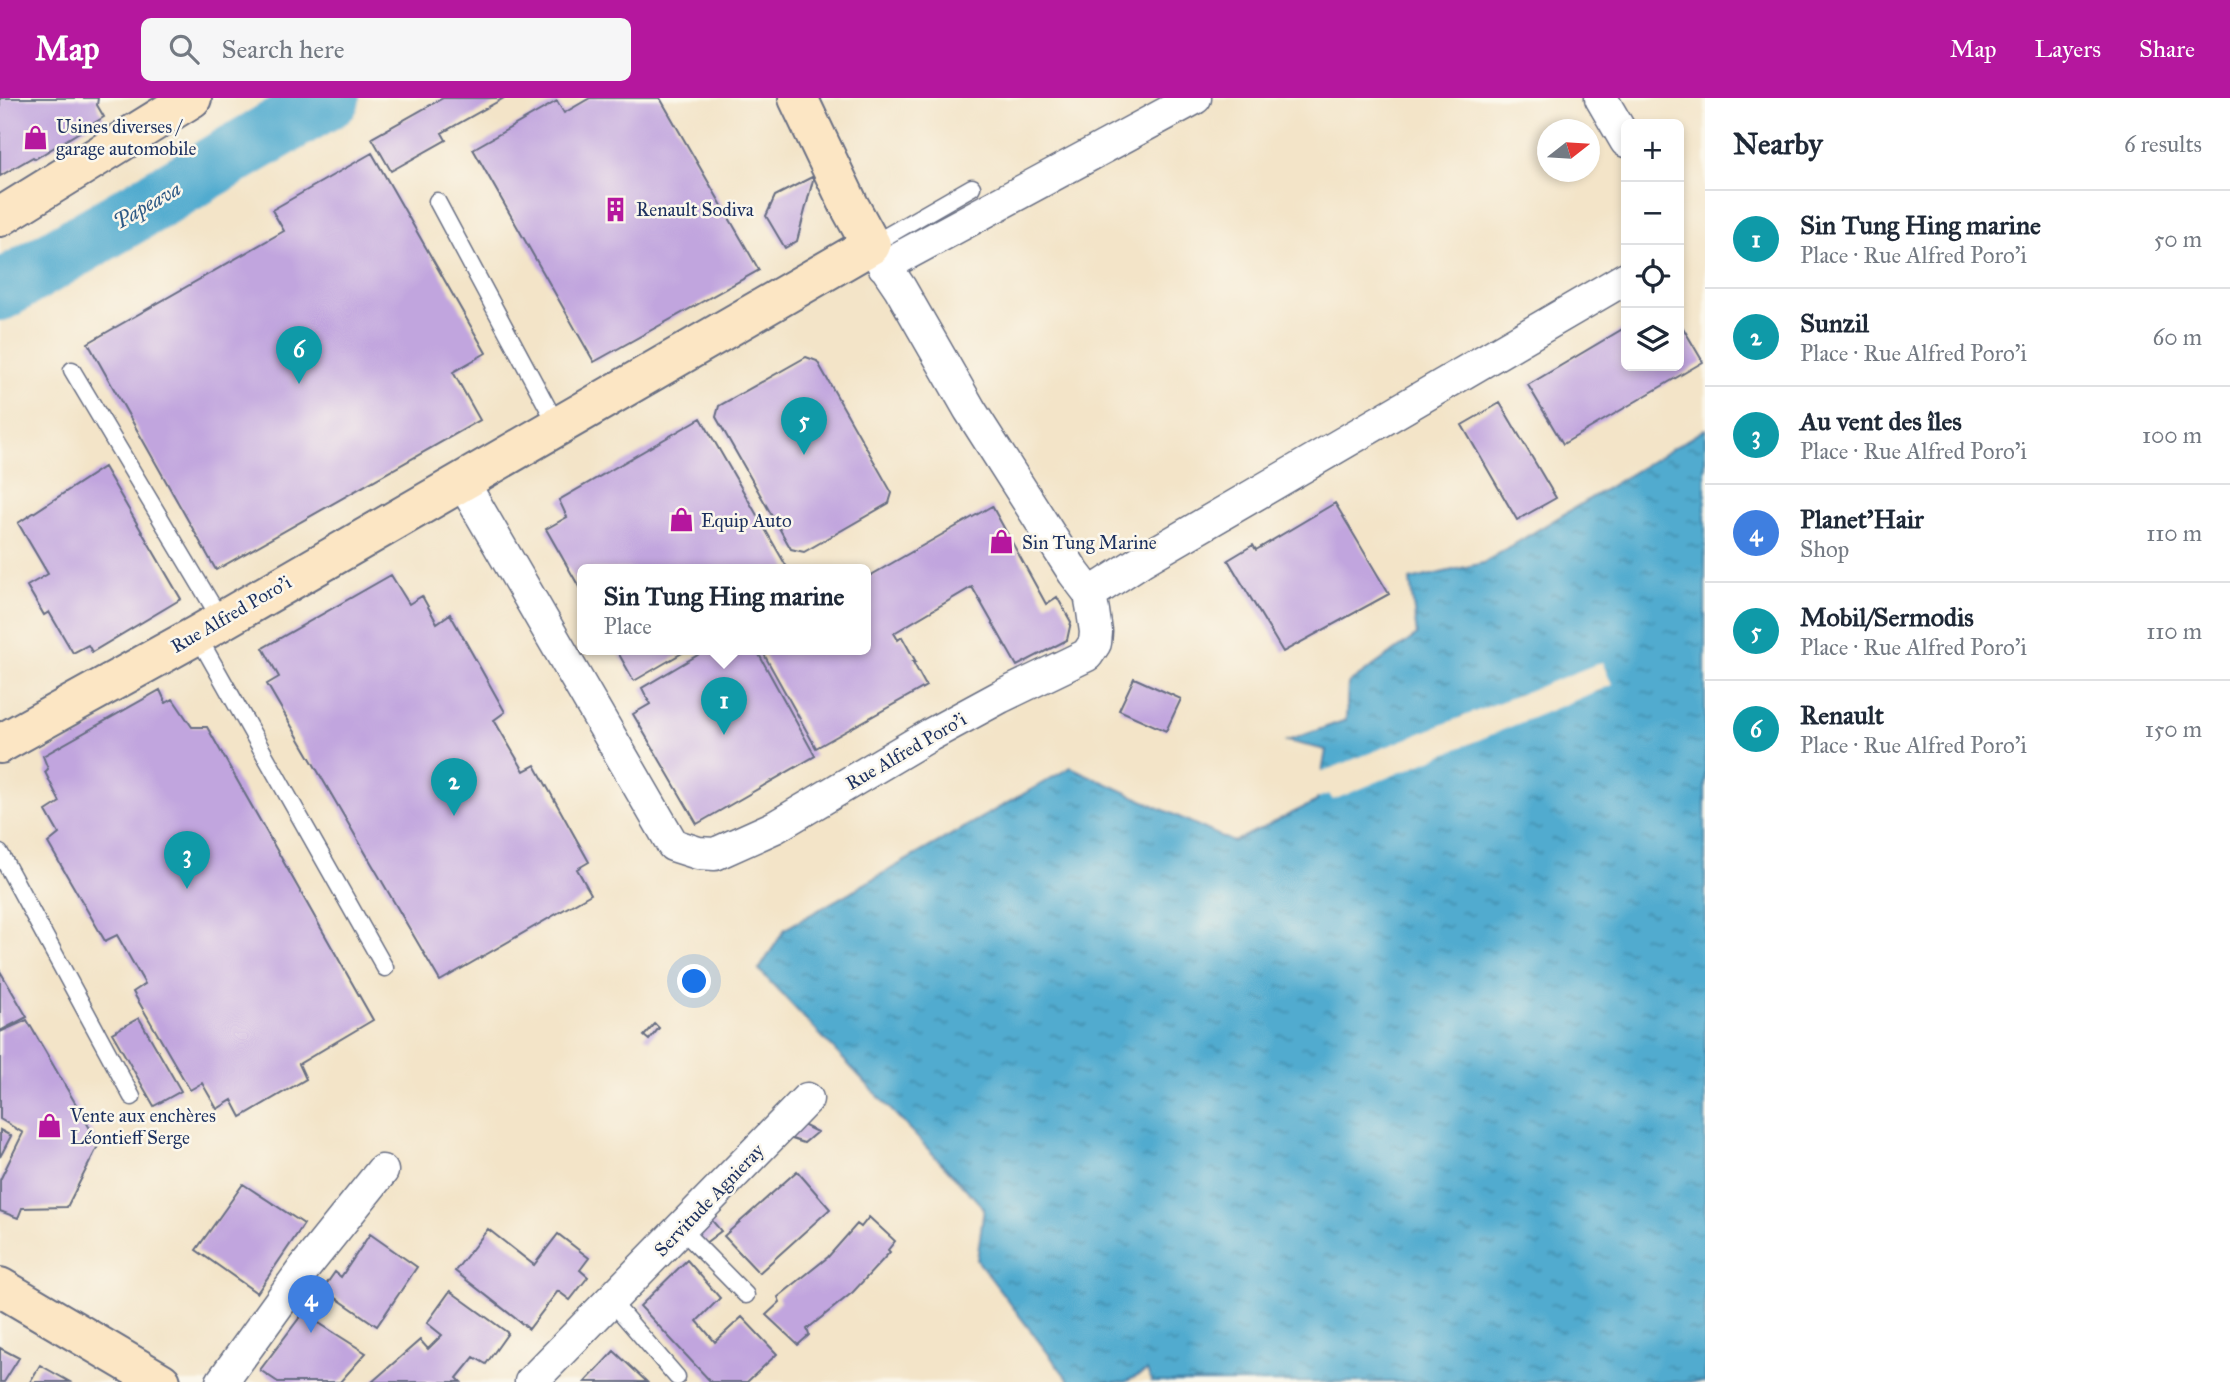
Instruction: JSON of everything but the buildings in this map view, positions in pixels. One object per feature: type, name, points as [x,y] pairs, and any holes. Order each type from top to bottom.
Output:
[{"type":"main road","name":"Rue Alfred Poro'i","points":[[0,744],[209,627],[557,425],[878,255],[849,205],[798,98]]},
{"type":"main road","points":[[0,217],[175,103]]},
{"type":"main road","points":[[0,1287],[161,1382]]},
{"type":"street","points":[[878,255],[1195,98]]},
{"type":"street","points":[[1601,98],[1621,132]]},
{"type":"street","name":"Rue Alfred Poro'i","points":[[462,481],[673,845],[698,853],[715,854],[775,827],[1000,697],[1087,655],[1095,643],[1096,632],[1090,594],[1073,573],[999,457],[878,255]]},
{"type":"street","points":[[1090,594],[1153,554],[1621,281]]},
{"type":"street","name":"Servitude Agnieray","points":[[531,1382],[807,1099]]},
{"type":"street","points":[[222,1382],[304,1267],[382,1171]]},
{"type":"lane","points":[[878,255],[972,187]]},
{"type":"lane","points":[[437,201],[557,425]]},
{"type":"lane","points":[[72,370],[209,627],[385,968]]},
{"type":"lane","points":[[0,853],[132,1097]]},
{"type":"lane","points":[[681,1229],[746,1295]]},
{"type":"lane","points":[[611,1301],[677,1377]]},
{"type":"water","points":[[1705,429],[1705,1382],[1152,1382],[1147,1371],[1125,1382],[1070,1382],[977,1260],[984,1208],[759,970],[785,929],[1071,767],[1233,842],[1317,801],[1326,750],[1287,741],[1346,720],[1348,684],[1417,635],[1410,580],[1483,563]]},
{"type":"pier","points":[[1602,662],[1612,685],[1333,800],[1329,794],[1317,798],[1319,773]]},
{"type":"waterway","name":"Papeava","points":[[0,291],[330,98]]},
{"type":"place","name":"Usines diverses / garage automobile","points":[[36,137]]},
{"type":"place","name":"Renault Sodiva","points":[[616,209]]},
{"type":"place","name":"Renault","points":[[299,384]]},
{"type":"place","name":"Mobil/Sermodis","points":[[804,455]]},
{"type":"place","name":"Equip Auto","points":[[681,520]]},
{"type":"place","name":"Sin Tung Marine","points":[[1002,542]]},
{"type":"place","name":"Sin Tung Hing marine","points":[[724,735]]},
{"type":"place","name":"Sunzil","points":[[454,816]]},
{"type":"place","name":"Au vent des îles","points":[[187,889]]},
{"type":"place","name":"Vente aux enchères Léontieff Serge","points":[[50,1126]]},
{"type":"place","name":"Planet'Hair","points":[[311,1333]]}]
